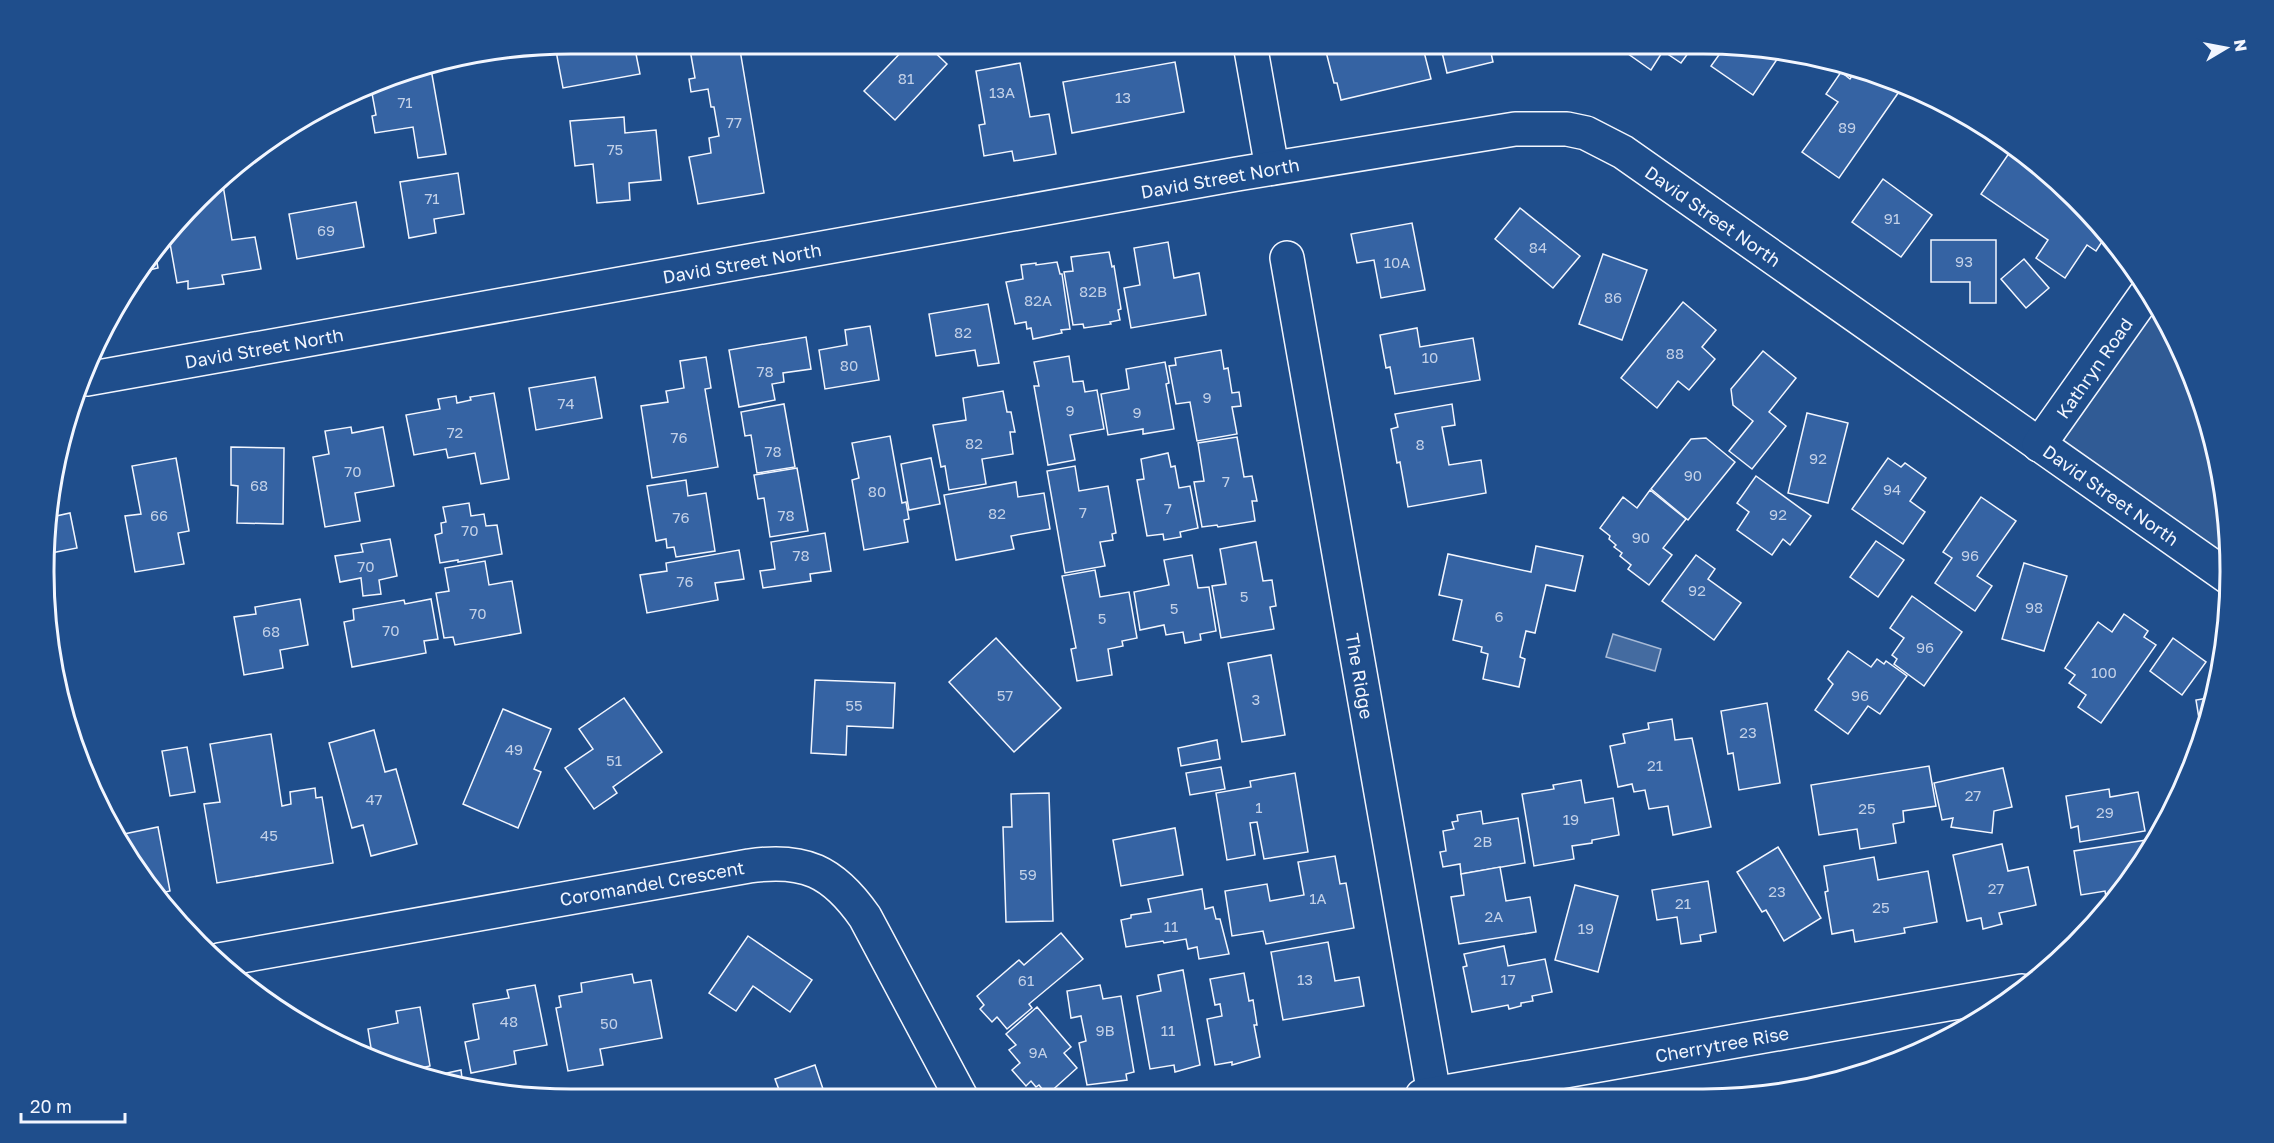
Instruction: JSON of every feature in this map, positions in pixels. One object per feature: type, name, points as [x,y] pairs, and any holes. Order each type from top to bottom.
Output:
[{"type":"street","points":[[1252,54],[1272,168]]},
{"type":"street","name":"David Street North","points":[[91,378],[1272,168],[1515,129],[1551,128],[1586,133],[1623,152],[2220,570]]},
{"type":"street","name":"The Ridge","points":[[1287,258],[1427,1089]]},
{"type":"street","name":"Kathryn Road","points":[[2039,445],[2142,299]]},
{"type":"street","name":"Coromandel Crescent","points":[[227,958],[748,866],[789,863],[823,873],[855,902],[957,1089]]},
{"type":"street","name":"Cherrytree Rise","points":[[1462,1089],[2000,995]]},
{"type":"shaded area","points":[[2142,299],[2167,343],[2193,405],[2216,504],[2220,571],[2039,445]]},
{"type":"shaded area","points":[[1613,634],[1661,649],[1655,671],[1606,657]]},
{"type":"building","points":[[557,54],[636,54],[640,74],[563,88]]},
{"type":"building","points":[[691,54],[741,54],[764,193],[698,204],[689,157],[711,153],[709,138],[719,136],[708,89],[691,92],[689,79],[695,78]]},
{"type":"building","points":[[899,54],[936,54],[947,64],[895,120],[864,91]]},
{"type":"building","points":[[1327,54],[1425,54],[1431,79],[1341,100],[1337,83],[1334,83]]},
{"type":"building","points":[[1442,54],[1491,54],[1493,62],[1447,73]]},
{"type":"building","points":[[1628,54],[1661,54],[1651,70]]},
{"type":"building","points":[[1668,54],[1688,54],[1681,63]]},
{"type":"building","points":[[1719,55],[1777,59],[1753,95],[1711,66]]},
{"type":"building","points":[[1175,62],[1184,112],[1072,133],[1063,82]]},
{"type":"building","points":[[1020,63],[1030,117],[1049,114],[1056,154],[1014,161],[1012,151],[984,156],[979,125],[985,124],[976,71]]},
{"type":"building","points":[[1840,73],[1850,79],[1852,76],[1899,92],[1839,178],[1802,152],[1838,102],[1826,94]]},
{"type":"building","points":[[432,74],[446,154],[418,158],[413,127],[375,133],[372,116],[376,115],[372,93]]},
{"type":"building","points":[[624,117],[625,133],[656,130],[661,180],[629,183],[630,200],[597,203],[593,164],[575,166],[570,121]]},
{"type":"building","points":[[2008,154],[2044,182],[2102,242],[2096,251],[2087,245],[2065,278],[2036,258],[2048,240],[1981,194]]},
{"type":"building","points":[[458,173],[464,214],[434,219],[436,233],[409,238],[400,182]]},
{"type":"building","points":[[1883,179],[1932,215],[1901,257],[1852,222]]},
{"type":"building","points":[[224,188],[232,240],[255,237],[261,269],[222,275],[224,284],[188,289],[188,281],[177,283],[170,245]]},
{"type":"building","points":[[356,202],[364,247],[297,259],[289,214]]},
{"type":"building","points":[[1520,208],[1580,256],[1553,288],[1495,239]]},
{"type":"building","points":[[1412,223],[1425,290],[1381,298],[1374,260],[1357,263],[1351,234]]},
{"type":"building","points":[[1931,240],[1996,240],[1996,303],[1970,303],[1970,282],[1931,282]]},
{"type":"building","points":[[1168,242],[1174,278],[1199,273],[1206,315],[1131,328],[1124,288],[1140,285],[1134,248]]},
{"type":"building","points":[[1109,252],[1112,267],[1114,266],[1121,309],[1118,310],[1120,320],[1110,322],[1111,324],[1084,328],[1083,324],[1073,325],[1064,272],[1073,271],[1071,257]]},
{"type":"building","points":[[1603,254],[1647,270],[1622,340],[1579,324]]},
{"type":"building","points":[[2024,259],[2049,288],[2026,308],[2001,279]]},
{"type":"building","points":[[1057,262],[1060,274],[1062,274],[1070,329],[1033,339],[1031,328],[1027,329],[1026,322],[1015,324],[1006,282],[1023,279],[1021,265]]},
{"type":"building","points":[[1683,302],[1716,330],[1702,347],[1715,359],[1689,390],[1678,381],[1657,408],[1621,378]]},
{"type":"building","points":[[988,304],[999,363],[978,366],[975,350],[936,356],[929,314]]},
{"type":"building","points":[[870,326],[879,380],[825,389],[819,350],[847,345],[845,330]]},
{"type":"building","points":[[1417,328],[1420,347],[1473,338],[1480,380],[1395,394],[1390,367],[1386,368],[1380,335]]},
{"type":"building","points":[[806,337],[811,369],[783,373],[784,382],[772,384],[775,400],[739,407],[729,350]]},
{"type":"building","points":[[1221,350],[1224,369],[1228,368],[1232,393],[1239,392],[1241,406],[1232,407],[1237,434],[1197,441],[1190,402],[1176,404],[1169,366],[1176,365],[1175,358]]},
{"type":"building","points":[[1763,351],[1796,378],[1769,412],[1786,426],[1752,469],[1729,451],[1753,421],[1733,405],[1731,389]]},
{"type":"building","points":[[1069,356],[1073,382],[1083,381],[1085,392],[1097,390],[1104,429],[1070,435],[1075,460],[1048,465],[1034,386],[1039,386],[1034,362]]},
{"type":"building","points":[[706,357],[711,388],[705,389],[718,467],[652,478],[641,406],[668,402],[666,391],[684,388],[680,361]]},
{"type":"building","points":[[1165,362],[1169,383],[1166,384],[1174,429],[1143,434],[1143,429],[1108,435],[1101,394],[1129,389],[1126,369]]},
{"type":"building","points":[[595,377],[602,418],[536,430],[529,388]]},
{"type":"building","points":[[1003,391],[1007,412],[1011,412],[1015,432],[1010,432],[1013,454],[982,459],[986,484],[949,490],[945,466],[941,467],[933,425],[966,420],[963,398]]},
{"type":"building","points":[[494,393],[509,479],[481,484],[475,453],[448,458],[446,449],[414,455],[406,415],[440,409],[438,399],[456,396],[457,403],[471,400],[470,397]]},
{"type":"building","points":[[784,404],[795,467],[757,473],[751,435],[745,436],[741,412]]},
{"type":"building","points":[[1452,404],[1455,425],[1442,427],[1449,465],[1481,460],[1486,493],[1408,507],[1391,429],[1398,427],[1395,414]]},
{"type":"building","points":[[1807,413],[1848,423],[1828,503],[1788,493]]},
{"type":"building","points":[[351,427],[352,433],[383,427],[394,486],[355,493],[360,521],[325,527],[313,457],[329,454],[325,431]]},
{"type":"building","points":[[890,436],[902,503],[906,502],[909,519],[904,520],[908,542],[864,550],[852,480],[859,478],[852,443]]},
{"type":"building","points":[[1237,437],[1244,477],[1252,476],[1257,501],[1252,501],[1255,521],[1202,527],[1194,482],[1204,481],[1198,443]]},
{"type":"building","points":[[1706,438],[1735,462],[1688,520],[1651,489],[1691,439]]},
{"type":"building","points":[[231,447],[284,448],[283,524],[237,523],[238,486],[231,485]]},
{"type":"building","points":[[1168,453],[1171,467],[1175,466],[1179,488],[1190,486],[1198,528],[1180,532],[1181,537],[1164,540],[1163,534],[1147,536],[1137,480],[1144,479],[1141,459]]},
{"type":"building","points":[[176,458],[189,531],[178,533],[184,564],[135,572],[125,516],[141,514],[132,466]]},
{"type":"building","points":[[931,458],[940,504],[909,510],[901,464]]},
{"type":"building","points":[[1888,458],[1901,467],[1905,463],[1926,478],[1910,501],[1925,512],[1903,544],[1852,509]]},
{"type":"building","points":[[1075,466],[1079,491],[1108,486],[1116,533],[1112,534],[1113,540],[1100,542],[1105,566],[1065,573],[1047,471]]},
{"type":"building","points":[[797,468],[808,531],[770,537],[764,498],[758,499],[754,475]]},
{"type":"building","points":[[1756,476],[1811,516],[1790,545],[1783,539],[1772,555],[1737,530],[1749,512],[1737,503]]},
{"type":"building","points":[[686,480],[688,496],[706,493],[715,551],[676,557],[674,547],[667,548],[666,539],[656,541],[647,486]]},
{"type":"building","points":[[1016,482],[1018,497],[1044,493],[1050,529],[1011,536],[1014,549],[956,560],[944,495]]},
{"type":"building","points":[[1650,490],[1686,519],[1663,548],[1672,555],[1649,585],[1628,569],[1631,565],[1620,556],[1622,553],[1614,547],[1616,545],[1609,539],[1610,536],[1600,528],[1623,497],[1637,508]]},
{"type":"building","points":[[1981,497],[2016,521],[1977,576],[1992,586],[1975,611],[1935,583],[1952,558],[1943,552]]},
{"type":"building","points":[[469,503],[471,516],[484,514],[486,526],[497,525],[502,554],[440,563],[435,535],[442,533],[441,523],[446,522],[443,507]]},
{"type":"building","points":[[70,513],[77,548],[55,552],[57,516]]},
{"type":"building","points":[[825,533],[831,571],[810,574],[811,581],[763,588],[760,571],[775,569],[771,542]]},
{"type":"building","points":[[390,539],[397,576],[379,580],[381,594],[363,596],[361,578],[340,582],[335,556],[363,552],[361,544]]},
{"type":"building","points":[[1876,541],[1904,560],[1878,597],[1850,577]]},
{"type":"building","points":[[1256,542],[1263,581],[1272,580],[1276,606],[1270,607],[1274,629],[1221,638],[1212,586],[1226,584],[1220,549]]},
{"type":"building","points":[[1536,546],[1583,556],[1575,591],[1546,585],[1535,633],[1526,631],[1520,657],[1525,659],[1519,687],[1483,679],[1488,654],[1481,652],[1482,647],[1453,640],[1462,600],[1439,595],[1448,554],[1531,572]]},
{"type":"building","points":[[739,550],[744,579],[715,583],[718,600],[647,613],[640,575],[667,571],[666,563]]},
{"type":"building","points":[[1192,555],[1198,588],[1209,587],[1216,631],[1200,634],[1201,640],[1185,643],[1183,632],[1166,635],[1164,625],[1140,630],[1134,592],[1169,585],[1164,560]]},
{"type":"building","points":[[1696,555],[1715,569],[1708,579],[1741,603],[1714,640],[1662,601]]},
{"type":"building","points":[[485,561],[489,585],[512,581],[521,633],[455,645],[453,637],[444,638],[436,593],[449,591],[445,568]]},
{"type":"building","points":[[2024,563],[2067,576],[2044,651],[2002,639]]},
{"type":"building","points":[[1095,570],[1100,597],[1129,592],[1137,638],[1122,641],[1123,646],[1108,649],[1112,675],[1077,681],[1071,649],[1076,648],[1062,576]]},
{"type":"building","points":[[1912,596],[1962,632],[1924,686],[1894,664],[1897,659],[1892,655],[1904,638],[1890,628]]},
{"type":"building","points":[[300,599],[308,645],[280,650],[283,668],[244,675],[234,617],[256,614],[255,607]]},
{"type":"building","points":[[431,599],[438,639],[424,641],[426,653],[352,667],[344,622],[354,620],[353,609],[404,600],[405,604]]},
{"type":"building","points":[[2124,614],[2148,631],[2144,637],[2156,645],[2101,723],[2078,707],[2086,695],[2069,683],[2075,675],[2065,668],[2098,622],[2112,632]]},
{"type":"building","points":[[996,638],[1061,708],[1014,752],[949,682]]},
{"type":"building","points":[[2173,638],[2206,662],[2182,695],[2150,671]]},
{"type":"building","points":[[1848,651],[1871,667],[1877,659],[1884,664],[1886,661],[1907,676],[1880,714],[1868,706],[1848,734],[1815,710],[1833,684],[1828,679]]},
{"type":"building","points":[[1271,655],[1285,735],[1242,742],[1228,663]]},
{"type":"building","points":[[815,680],[895,683],[893,728],[847,726],[846,755],[811,753]]},
{"type":"building","points":[[624,698],[662,752],[613,787],[617,793],[594,809],[565,768],[593,749],[579,729]]},
{"type":"building","points":[[2204,699],[2199,717],[2196,700]]},
{"type":"building","points":[[1767,703],[1780,783],[1739,790],[1733,753],[1728,754],[1721,711]]},
{"type":"building","points":[[503,709],[551,729],[534,769],[541,772],[518,828],[463,804]]},
{"type":"building","points":[[1672,719],[1675,740],[1692,738],[1711,827],[1673,835],[1668,806],[1649,809],[1645,790],[1634,792],[1632,784],[1618,787],[1610,746],[1625,743],[1623,734],[1649,729],[1648,723]]},
{"type":"building","points":[[374,730],[385,772],[396,769],[417,844],[371,856],[363,825],[352,828],[329,743]]},
{"type":"building","points":[[271,734],[282,806],[291,804],[290,792],[315,788],[316,798],[322,797],[333,863],[217,883],[204,804],[220,802],[210,744]]},
{"type":"building","points":[[1217,740],[1220,759],[1181,766],[1178,748]]},
{"type":"building","points":[[187,747],[195,792],[170,796],[162,751]]},
{"type":"building","points":[[1929,766],[1936,806],[1903,811],[1904,822],[1893,824],[1896,843],[1860,849],[1857,829],[1819,835],[1811,785]]},
{"type":"building","points":[[1221,767],[1225,789],[1190,795],[1186,773]]},
{"type":"building","points":[[2003,768],[2012,807],[1994,811],[1992,833],[1951,827],[1953,818],[1942,820],[1934,783]]},
{"type":"building","points":[[1295,773],[1308,852],[1264,859],[1257,822],[1250,823],[1255,855],[1227,860],[1216,793],[1251,787],[1250,781]]},
{"type":"building","points":[[1581,780],[1585,803],[1613,798],[1619,835],[1572,846],[1574,859],[1534,866],[1522,794],[1554,789],[1553,785]]},
{"type":"building","points":[[2109,789],[2110,797],[2138,792],[2145,831],[2080,842],[2078,826],[2071,828],[2066,796]]},
{"type":"building","points":[[1049,793],[1053,921],[1006,922],[1003,827],[1012,827],[1011,794]]},
{"type":"building","points":[[1481,811],[1483,824],[1518,818],[1525,863],[1461,874],[1460,864],[1443,867],[1440,852],[1446,851],[1443,831],[1454,829],[1452,822],[1458,821],[1457,815]]},
{"type":"building","points":[[158,827],[170,891],[165,892],[161,887],[125,834]]},
{"type":"building","points":[[1175,828],[1183,875],[1121,886],[1113,840]]},
{"type":"building","points":[[2145,840],[2106,896],[2105,891],[2081,895],[2074,851]]},
{"type":"building","points":[[2002,844],[2008,871],[2028,867],[2036,905],[1999,913],[2002,924],[1983,929],[1981,918],[1967,921],[1953,855]]},
{"type":"building","points":[[1778,847],[1821,918],[1784,941],[1766,910],[1762,912],[1737,872]]},
{"type":"building","points":[[1335,856],[1340,884],[1346,883],[1354,928],[1266,944],[1263,931],[1232,936],[1225,891],[1267,884],[1270,901],[1304,895],[1298,862]]},
{"type":"building","points":[[1874,857],[1878,880],[1928,871],[1937,922],[1904,928],[1905,933],[1855,942],[1853,930],[1832,934],[1825,892],[1828,891],[1824,866]]},
{"type":"building","points":[[1500,867],[1506,901],[1530,897],[1536,932],[1459,944],[1451,897],[1464,895],[1461,874]]},
{"type":"building","points":[[1708,881],[1716,932],[1700,935],[1701,941],[1681,944],[1677,917],[1657,920],[1652,890]]},
{"type":"building","points":[[1575,885],[1618,896],[1598,972],[1555,960]]},
{"type":"building","points":[[1202,889],[1205,909],[1213,907],[1216,919],[1220,919],[1229,954],[1199,959],[1197,947],[1188,949],[1186,939],[1126,947],[1121,920],[1131,918],[1131,915],[1151,912],[1148,899]]},
{"type":"building","points":[[1061,933],[1083,959],[1029,1004],[1032,1008],[1007,1029],[997,1017],[992,1022],[980,1009],[984,1005],[977,996],[1019,960],[1024,965]]},
{"type":"building","points":[[748,936],[812,980],[790,1012],[753,986],[736,1011],[709,993]]},
{"type":"building","points":[[1328,942],[1335,981],[1359,977],[1364,1006],[1283,1020],[1271,952]]},
{"type":"building","points":[[1504,946],[1508,966],[1545,959],[1552,992],[1532,996],[1533,1001],[1521,1003],[1521,1006],[1509,1009],[1508,1005],[1472,1012],[1463,967],[1467,966],[1464,954]]},
{"type":"building","points":[[1183,970],[1200,1065],[1175,1072],[1174,1065],[1150,1069],[1137,996],[1161,991],[1158,975]]},
{"type":"building","points":[[1244,973],[1249,1001],[1253,1000],[1257,1025],[1254,1025],[1260,1057],[1232,1065],[1232,1062],[1215,1065],[1207,1019],[1222,1016],[1220,1004],[1215,1005],[1210,979]]},
{"type":"building","points":[[632,974],[634,983],[651,980],[662,1038],[600,1049],[603,1065],[568,1071],[556,1008],[561,1007],[559,996],[582,992],[581,983]]},
{"type":"building","points":[[535,985],[547,1045],[514,1051],[516,1064],[471,1073],[465,1042],[479,1039],[473,1004],[509,998],[507,990]]},
{"type":"building","points":[[1100,985],[1103,999],[1121,996],[1134,1072],[1126,1074],[1127,1080],[1087,1085],[1079,1043],[1086,1041],[1081,1016],[1071,1018],[1067,991]]},
{"type":"building","points":[[420,1007],[430,1066],[424,1067],[405,1062],[369,1048],[368,1029],[398,1023],[396,1011]]},
{"type":"building","points":[[1037,1007],[1071,1047],[1064,1053],[1077,1068],[1054,1089],[1042,1089],[1039,1085],[1036,1087],[1031,1081],[1026,1086],[1012,1070],[1020,1063],[1009,1050],[1016,1045],[1006,1034]]},
{"type":"building","points":[[815,1065],[823,1089],[779,1089],[775,1079]]},
{"type":"building","points":[[461,1070],[462,1077],[446,1073]]}]
